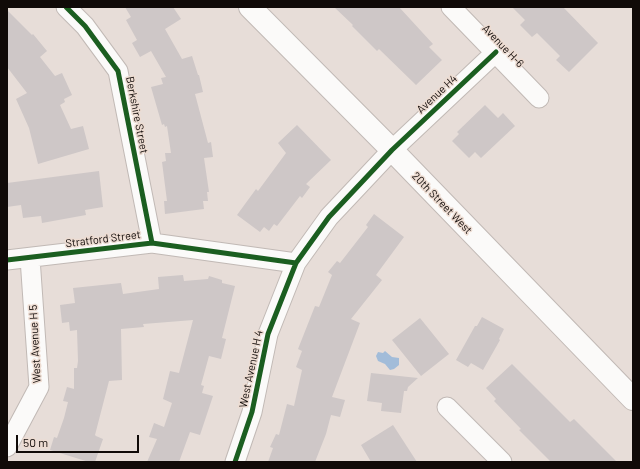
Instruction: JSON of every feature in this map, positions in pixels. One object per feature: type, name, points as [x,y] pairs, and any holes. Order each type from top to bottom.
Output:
[{"type":"main road","name":"20th Street West","points":[[250,7],[392,150],[633,400]]},
{"type":"street","name":"Berkshire Street","points":[[66,7],[85,26],[118,71],[152,243]]},
{"type":"street","name":"Avenue H-6","points":[[451,7],[539,98]]},
{"type":"street","name":"Avenue H4","points":[[392,150],[496,52]]},
{"type":"street","name":"West Avenue H 4","points":[[235,462],[252,412],[268,334],[296,263],[329,217],[392,150]]},
{"type":"street","name":"Stratford Street","points":[[7,260],[152,243],[296,263]]},
{"type":"street","name":"West Avenue H 5","points":[[7,447],[38,387],[30,258]]},
{"type":"street","points":[[447,408],[502,462]]},
{"type":"water","points":[[385,351],[392,357],[399,358],[399,365],[394,369],[390,370],[385,364],[378,361],[376,356],[378,352],[383,353]]},
{"type":"building","points":[[125,7],[173,7],[181,19],[165,29],[182,59],[192,56],[203,92],[195,94],[208,143],[211,142],[213,157],[204,158],[209,192],[207,192],[208,201],[203,201],[204,209],[165,214],[164,201],[167,201],[162,162],[166,161],[165,153],[171,153],[167,126],[165,127],[164,124],[162,125],[151,87],[163,84],[161,78],[166,77],[151,51],[140,57],[132,43],[137,40],[126,20],[131,17]]},
{"type":"building","points":[[334,7],[399,7],[433,44],[429,47],[442,60],[416,85],[379,49],[377,51]]},
{"type":"building","points":[[512,7],[563,7],[598,43],[569,72],[556,60],[560,56],[537,33],[532,37],[520,25],[525,20]]},
{"type":"building","points":[[7,10],[32,35],[33,34],[47,51],[40,57],[55,76],[62,73],[72,95],[64,99],[65,102],[60,105],[71,129],[83,126],[89,149],[38,164],[29,128],[16,99],[27,93],[7,67]]},
{"type":"building","points":[[485,105],[498,118],[503,113],[515,126],[481,158],[475,152],[469,158],[452,141],[459,134],[457,132]]},
{"type":"building","points":[[297,125],[331,160],[306,184],[310,187],[302,198],[300,196],[277,226],[274,224],[269,231],[264,227],[260,232],[237,215],[256,189],[258,191],[286,153],[278,143]]},
{"type":"building","points":[[99,171],[103,207],[85,210],[86,215],[42,223],[41,216],[23,218],[21,205],[7,207],[7,183]]},
{"type":"building","points":[[374,214],[404,237],[376,275],[382,280],[351,319],[360,323],[332,397],[345,400],[340,417],[331,415],[326,434],[315,462],[268,462],[273,448],[270,447],[276,434],[279,435],[287,404],[294,406],[302,370],[296,367],[302,351],[298,349],[315,306],[319,307],[332,275],[328,272],[337,261],[340,263],[368,227],[366,225]]},
{"type":"building","points":[[183,275],[184,281],[208,279],[209,276],[222,280],[222,283],[235,286],[222,338],[226,339],[221,359],[209,356],[201,385],[204,386],[202,393],[213,396],[200,435],[190,432],[179,462],[147,462],[157,439],[149,437],[154,423],[164,427],[172,403],[163,399],[170,371],[179,373],[193,320],[143,324],[144,327],[121,329],[122,380],[109,381],[95,435],[103,439],[95,462],[89,462],[50,450],[54,437],[57,438],[64,418],[68,402],[63,401],[67,387],[74,389],[74,368],[77,368],[78,361],[77,330],[70,331],[69,322],[62,323],[60,305],[75,303],[73,288],[121,283],[123,294],[159,289],[158,277]]},
{"type":"building","points":[[482,317],[504,329],[499,339],[500,340],[483,370],[471,363],[468,367],[456,360],[475,326],[477,326]]},
{"type":"building","points":[[420,318],[449,354],[421,376],[392,340]]},
{"type":"building","points":[[512,364],[570,422],[574,419],[617,462],[551,462],[519,430],[521,429],[494,401],[496,399],[486,388]]},
{"type":"building","points":[[371,373],[418,378],[408,387],[407,391],[404,391],[401,413],[381,411],[382,403],[367,401]]},
{"type":"building","points":[[393,425],[417,462],[371,462],[361,445]]},
{"type":"cycle path","points":[[66,7],[85,26],[118,71],[152,243]]},
{"type":"cycle path","points":[[235,462],[252,412],[268,334],[296,263],[329,217],[392,150],[496,52]]},
{"type":"cycle path","points":[[7,260],[152,243],[296,263]]}]
